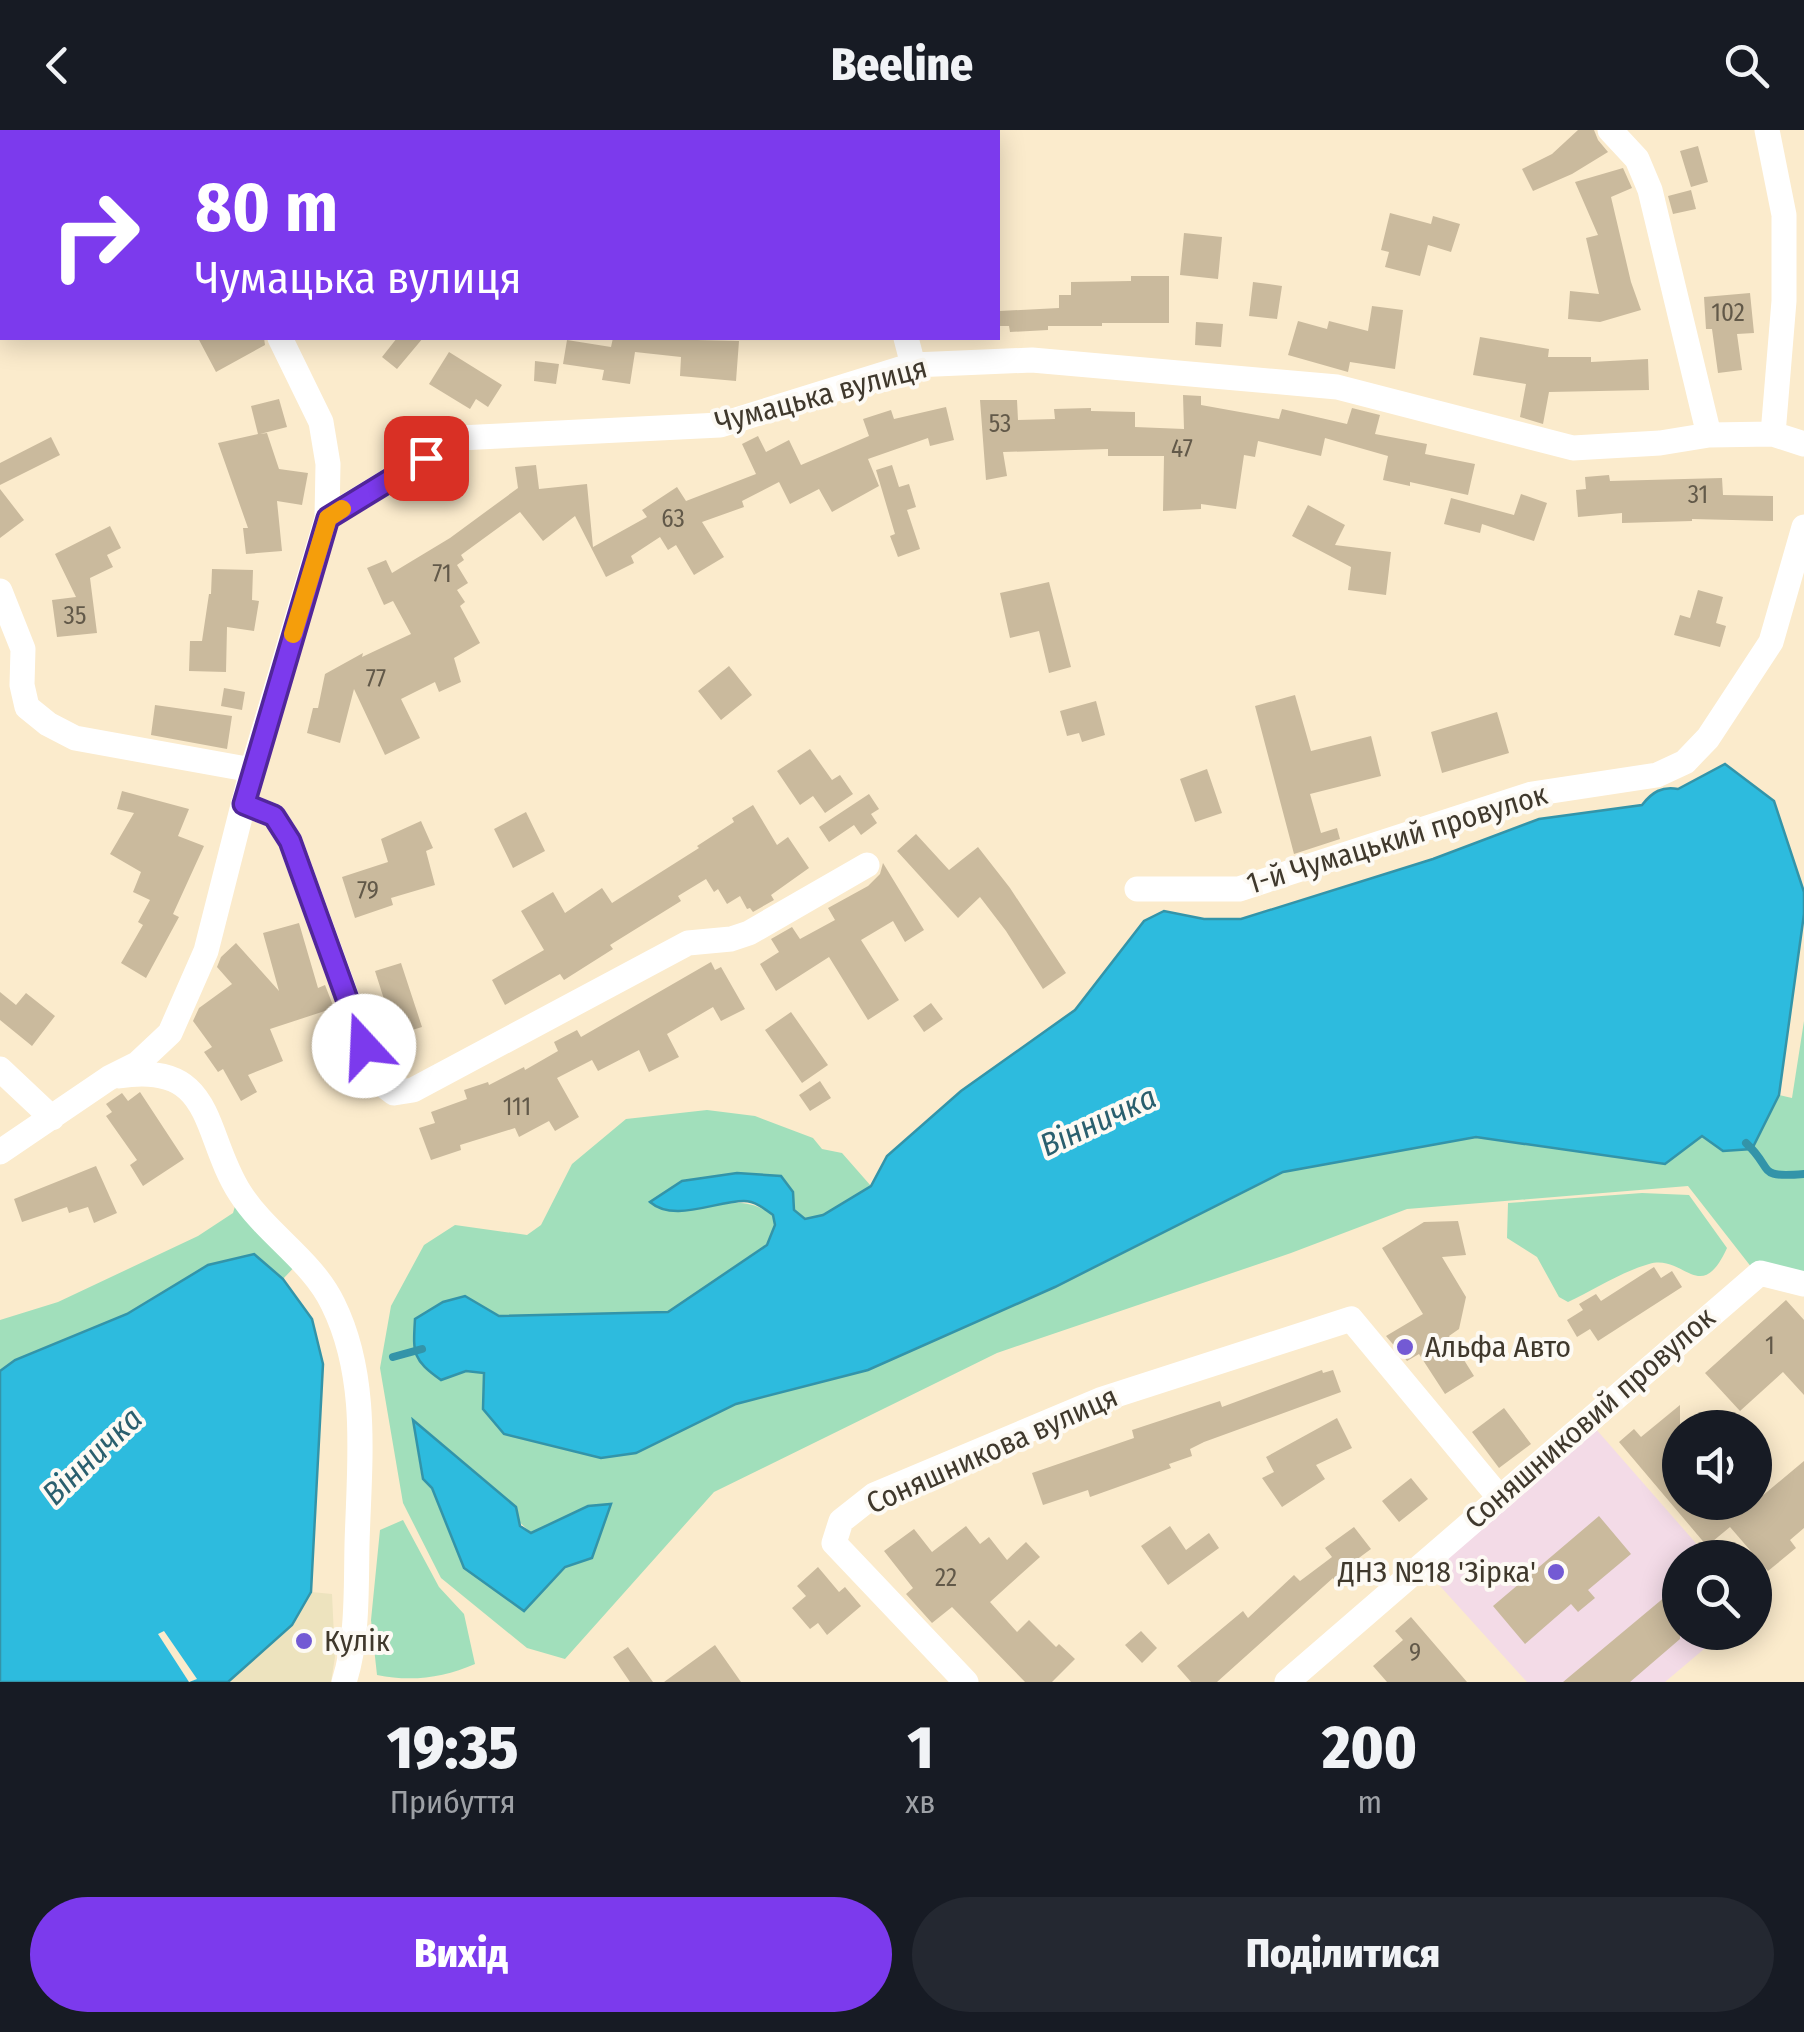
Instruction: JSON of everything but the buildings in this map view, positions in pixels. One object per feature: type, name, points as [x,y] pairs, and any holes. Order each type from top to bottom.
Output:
[{"type":"street","points":[[1610,130],[1636,158],[1650,190],[1709,434]]},
{"type":"street","points":[[1767,130],[1784,215],[1784,301],[1773,434]]},
{"type":"street","points":[[0,1152],[136,1064],[170,1033],[206,951],[252,770],[328,518],[328,464],[321,422],[281,340]]},
{"type":"street","points":[[906,340],[912,365]]},
{"type":"street","name":"Чумацька вулиця","points":[[328,518],[459,438],[720,425],[912,365],[1032,360],[1337,388],[1573,448],[1660,443],[1709,434],[1773,434],[1804,444]]},
{"type":"street","name":"1-й Чумацький провулок","points":[[1137,890],[1239,889],[1532,794],[1657,775],[1686,762],[1708,738],[1771,642],[1804,527]]},
{"type":"street","points":[[0,591],[23,649],[22,685],[27,707],[48,724],[75,738],[252,770]]},
{"type":"street","points":[[244,804],[274,816],[290,841],[377,1080],[394,1093],[413,1090],[688,942],[732,939],[748,933],[867,865]]},
{"type":"street","points":[[0,1069],[52,1118]]},
{"type":"street","points":[[109,1078],[135,1074],[170,1076],[196,1095],[239,1193],[312,1272],[333,1304],[352,1359],[360,1411],[355,1597],[351,1662],[344,1682]]},
{"type":"street","name":"Соняшниковий провулок","points":[[1287,1682],[1760,1273],[1804,1284]]},
{"type":"street","name":"Соняшникова вулиця","points":[[966,1682],[834,1543],[841,1521],[874,1495],[1100,1400],[1351,1319],[1499,1497]]},
{"type":"shaded area","points":[[1588,1420],[1662,1504],[1662,1520],[1676,1520],[1693,1540],[1662,1540],[1662,1650],[1703,1650],[1665,1682],[1527,1682],[1421,1565]]},
{"type":"green space","points":[[1804,1021],[1804,1279],[1752,1268],[1688,1186],[1407,1209],[1291,1253],[997,1353],[714,1492],[565,1659],[527,1648],[441,1578],[403,1503],[380,1368],[391,1306],[424,1245],[455,1225],[527,1235],[541,1225],[572,1164],[626,1119],[707,1110],[755,1116],[813,1138],[822,1149],[842,1153],[871,1186],[823,1215],[805,1219],[794,1210],[793,1192],[681,1181],[650,1202],[677,1211],[749,1204],[773,1215],[775,1225],[767,1244],[668,1312],[499,1316],[465,1296],[441,1380],[466,1371],[485,1373],[483,1408],[555,1445],[601,1458],[636,1453],[736,1404],[868,1370],[1055,1287],[1283,1172],[1476,1137],[1665,1164],[1702,1136],[1752,1149],[1779,1095],[1792,1098]],"holes":[[[413,1421],[531,1533],[588,1506],[592,1558],[565,1567],[524,1611],[464,1568],[432,1488],[422,1479]]]},
{"type":"green space","points":[[239,1193],[301,1260],[283,1279],[254,1254],[127,1314],[15,1360],[0,1371],[0,1320],[58,1302],[198,1236],[233,1213]]},
{"type":"green space","points":[[1642,1193],[1689,1195],[1727,1248],[1708,1274],[1700,1276],[1672,1265],[1649,1264],[1568,1302],[1559,1297],[1537,1257],[1507,1238],[1508,1203]]},
{"type":"green space","points":[[403,1520],[439,1587],[464,1614],[475,1664],[427,1677],[377,1675],[371,1620],[380,1530]]},
{"type":"sand","name":"Кулік","points":[[311,1592],[332,1594],[335,1657],[331,1682],[228,1682],[291,1625]]},
{"type":"water","points":[[1725,764],[1774,801],[1804,892],[1779,1095],[1752,1149],[1723,1151],[1702,1136],[1665,1164],[1476,1137],[1283,1172],[1055,1287],[868,1370],[736,1404],[636,1453],[601,1458],[504,1434],[483,1409],[484,1373],[466,1371],[441,1380],[416,1355],[415,1319],[443,1302],[465,1296],[499,1316],[668,1312],[767,1245],[775,1225],[773,1215],[748,1201],[683,1211],[660,1208],[650,1202],[682,1181],[737,1173],[781,1176],[793,1192],[794,1210],[805,1219],[823,1215],[871,1186],[887,1156],[961,1091],[1075,1010],[1144,921],[1164,911],[1204,919],[1241,919],[1433,859],[1539,819],[1642,805],[1658,791],[1678,789]]},
{"type":"water","points":[[254,1254],[283,1279],[312,1319],[323,1364],[311,1592],[292,1625],[228,1682],[0,1682],[0,1371],[15,1360],[127,1314],[208,1265]]},
{"type":"water","points":[[413,1420],[516,1507],[520,1526],[531,1533],[588,1506],[611,1504],[592,1558],[565,1567],[524,1611],[464,1568],[432,1488],[423,1479]]},
{"type":"pier","points":[[164,1631],[197,1679],[189,1682],[158,1634]]},
{"type":"waterway","name":"Вінничка","points":[[1746,1143],[1772,1173],[1804,1174]]},
{"type":"waterway","name":"Вінничка","points":[[393,1357],[422,1349]]},
{"type":"slow traffic","points":[[293,634],[328,518],[342,509]]},
{"type":"place","name":"Альфа Авто","points":[[1405,1347]]},
{"type":"place","name":"ДНЗ №18 'Зірка'","points":[[1556,1572]]},
{"type":"place","name":"Кулік","points":[[304,1641]]},
{"type":"route","points":[[364,1046],[290,841],[274,816],[244,804],[328,518],[426,458]]}]
